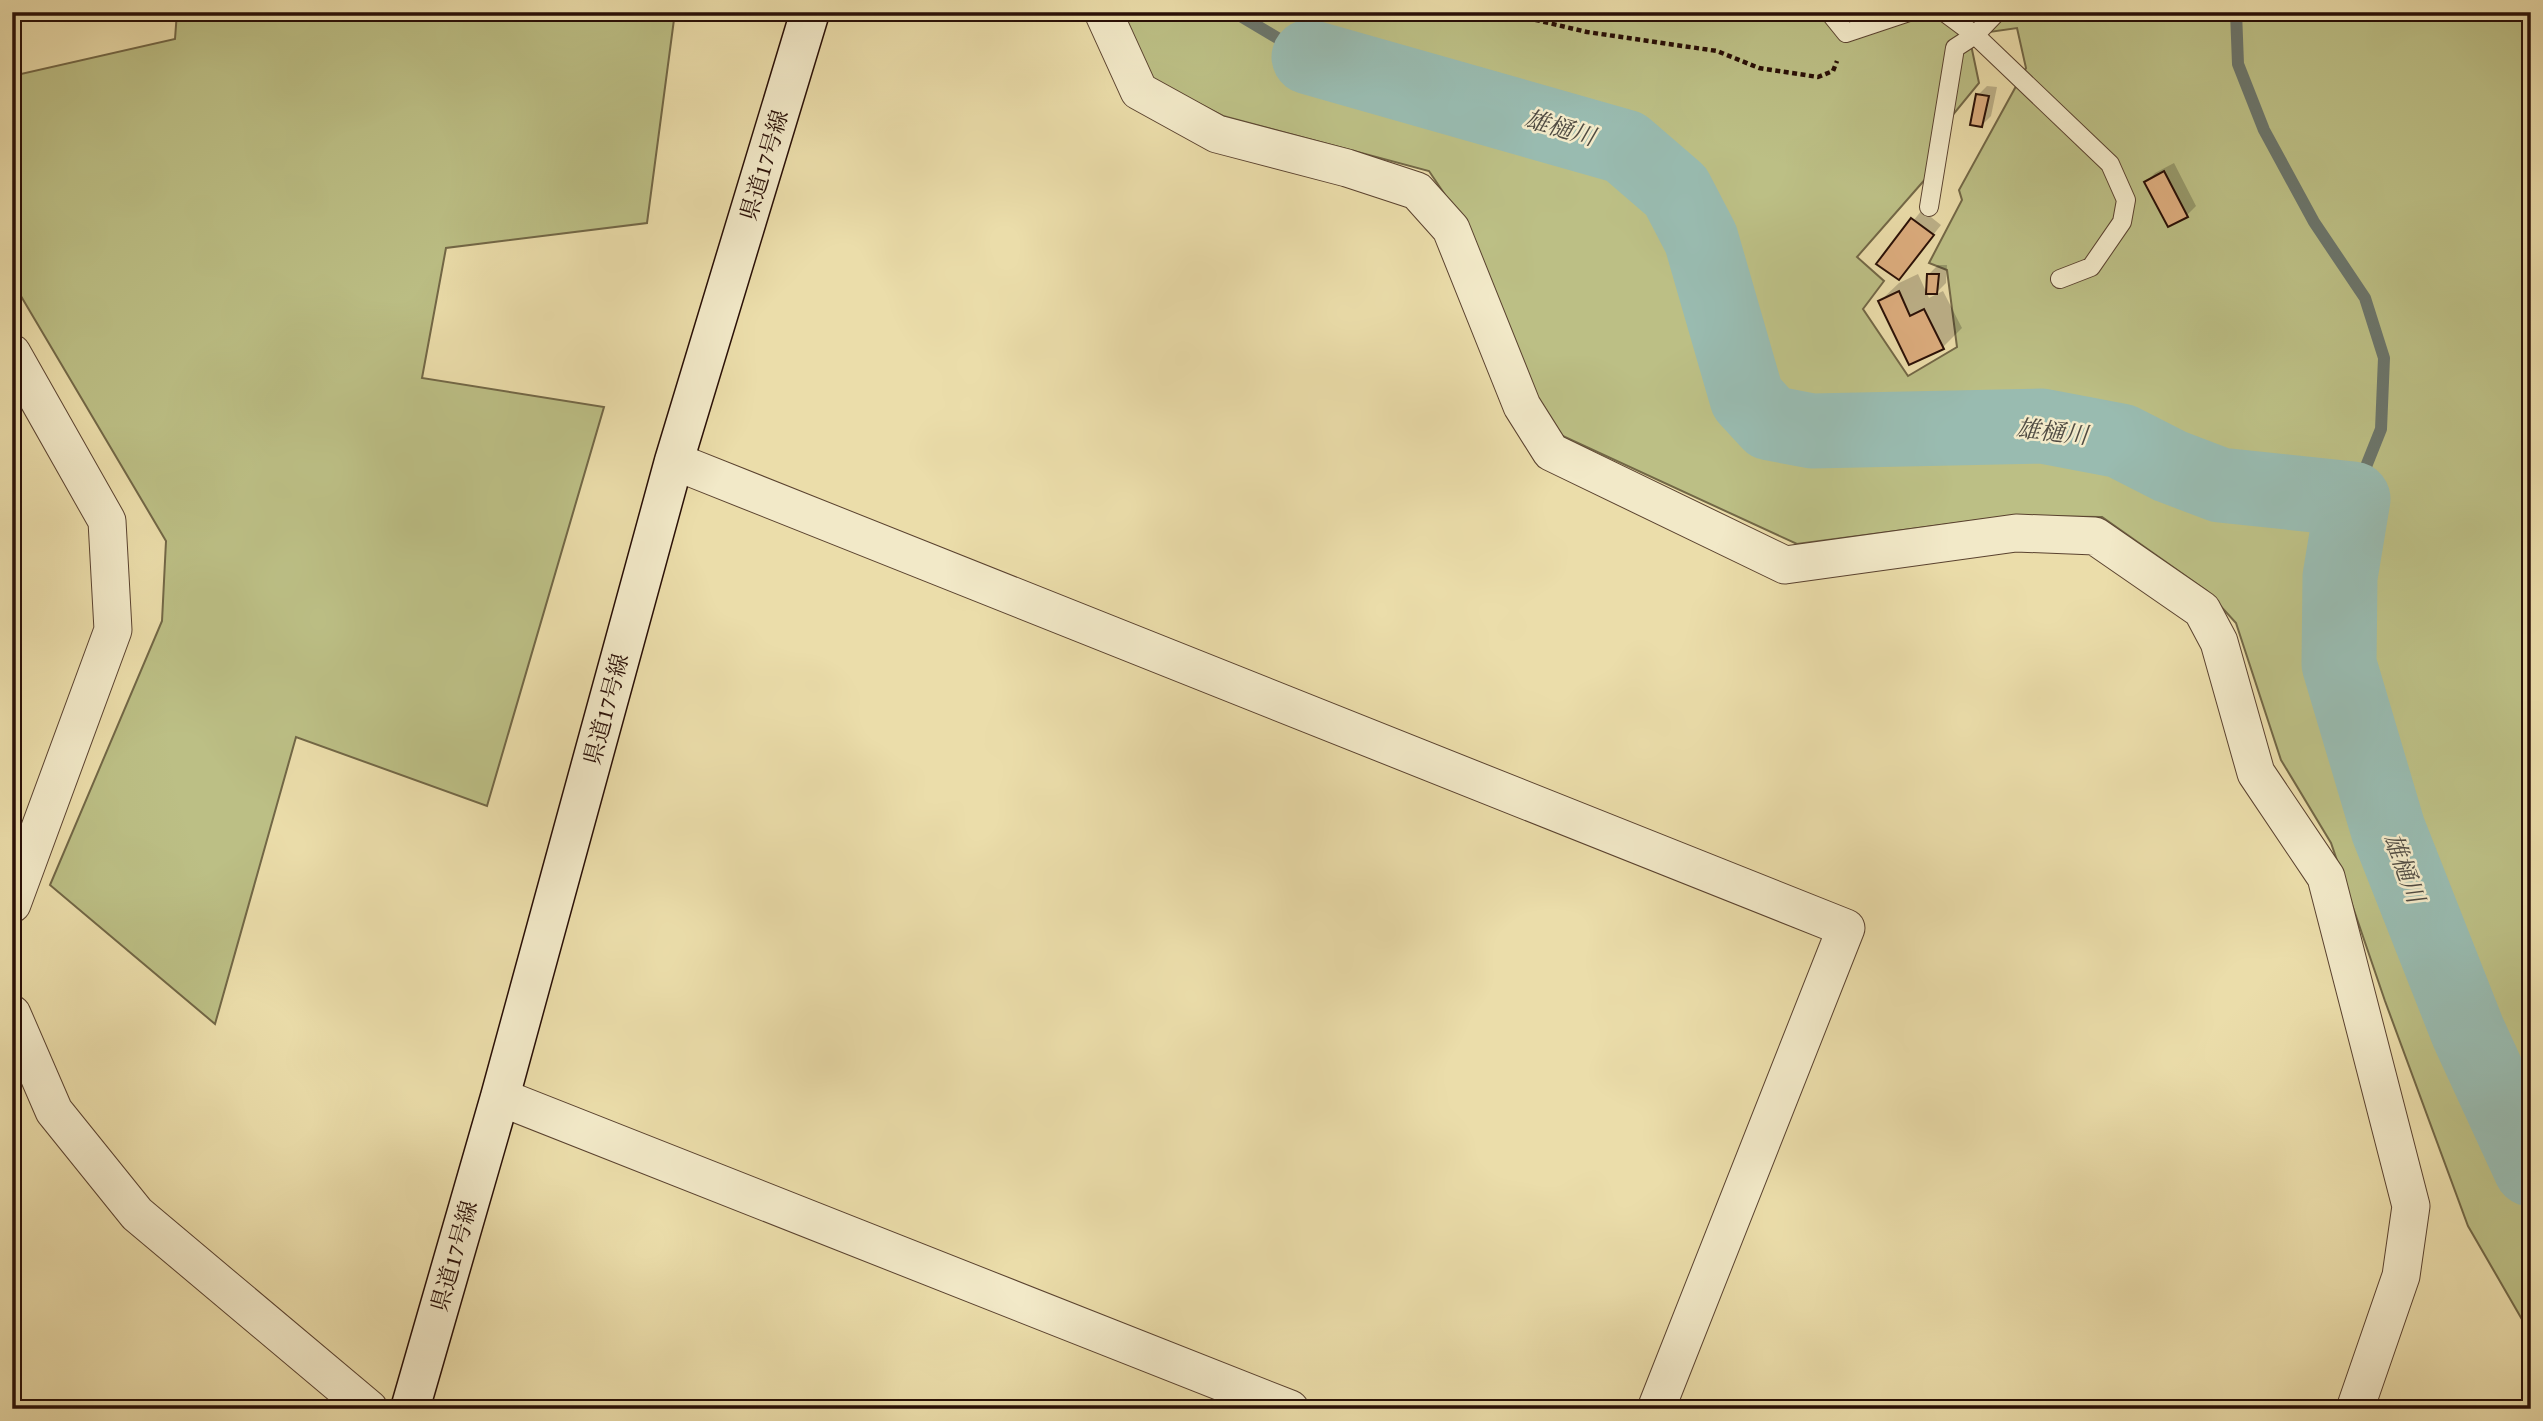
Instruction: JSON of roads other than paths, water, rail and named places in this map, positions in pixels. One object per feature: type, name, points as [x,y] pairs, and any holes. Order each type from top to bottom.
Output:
[{"type":"main road","name":"県道17号線","points":[[410,1409],[500,1097],[674,461],[810,12]]},
{"type":"street","points":[[1103,12],[1139,91],[1217,134],[1347,168],[1417,191],[1451,229],[1522,406],[1551,452],[1785,565],[2016,533],[2095,537],[2202,610],[2219,642],[2256,773],[2326,877],[2411,1206],[2401,1276],[2355,1409]]},
{"type":"street","points":[[12,353],[107,521],[113,630],[12,904]]},
{"type":"street","points":[[674,461],[1846,928],[1657,1409]]},
{"type":"street","points":[[12,1014],[54,1111],[137,1214],[369,1409]]},
{"type":"street","points":[[500,1097],[1290,1409]]},
{"type":"lane","points":[[1829,12],[1846,33],[1909,12]]},
{"type":"lane","points":[[1944,12],[1975,35],[2110,164],[2126,200],[2122,222],[2091,267],[2060,279]]},
{"type":"lane","points":[[1929,207],[1955,48],[1975,35],[1997,12]]},
{"type":"waterway","name":"雄樋川","points":[[1234,12],[1309,57]]},
{"type":"waterway","points":[[2236,12],[2238,64],[2264,130],[2314,222],[2365,298],[2384,358],[2381,429],[2353,499]]},
{"type":"waterway","name":"雄樋川","points":[[1309,57],[1625,147],[1676,191],[1701,239],[1747,398],[1770,423],[1812,431],[2042,426],[2121,441],[2170,466],[2220,485],[2353,499],[2340,577],[2339,664],[2388,829],[2468,1032],[2531,1169]]}]
